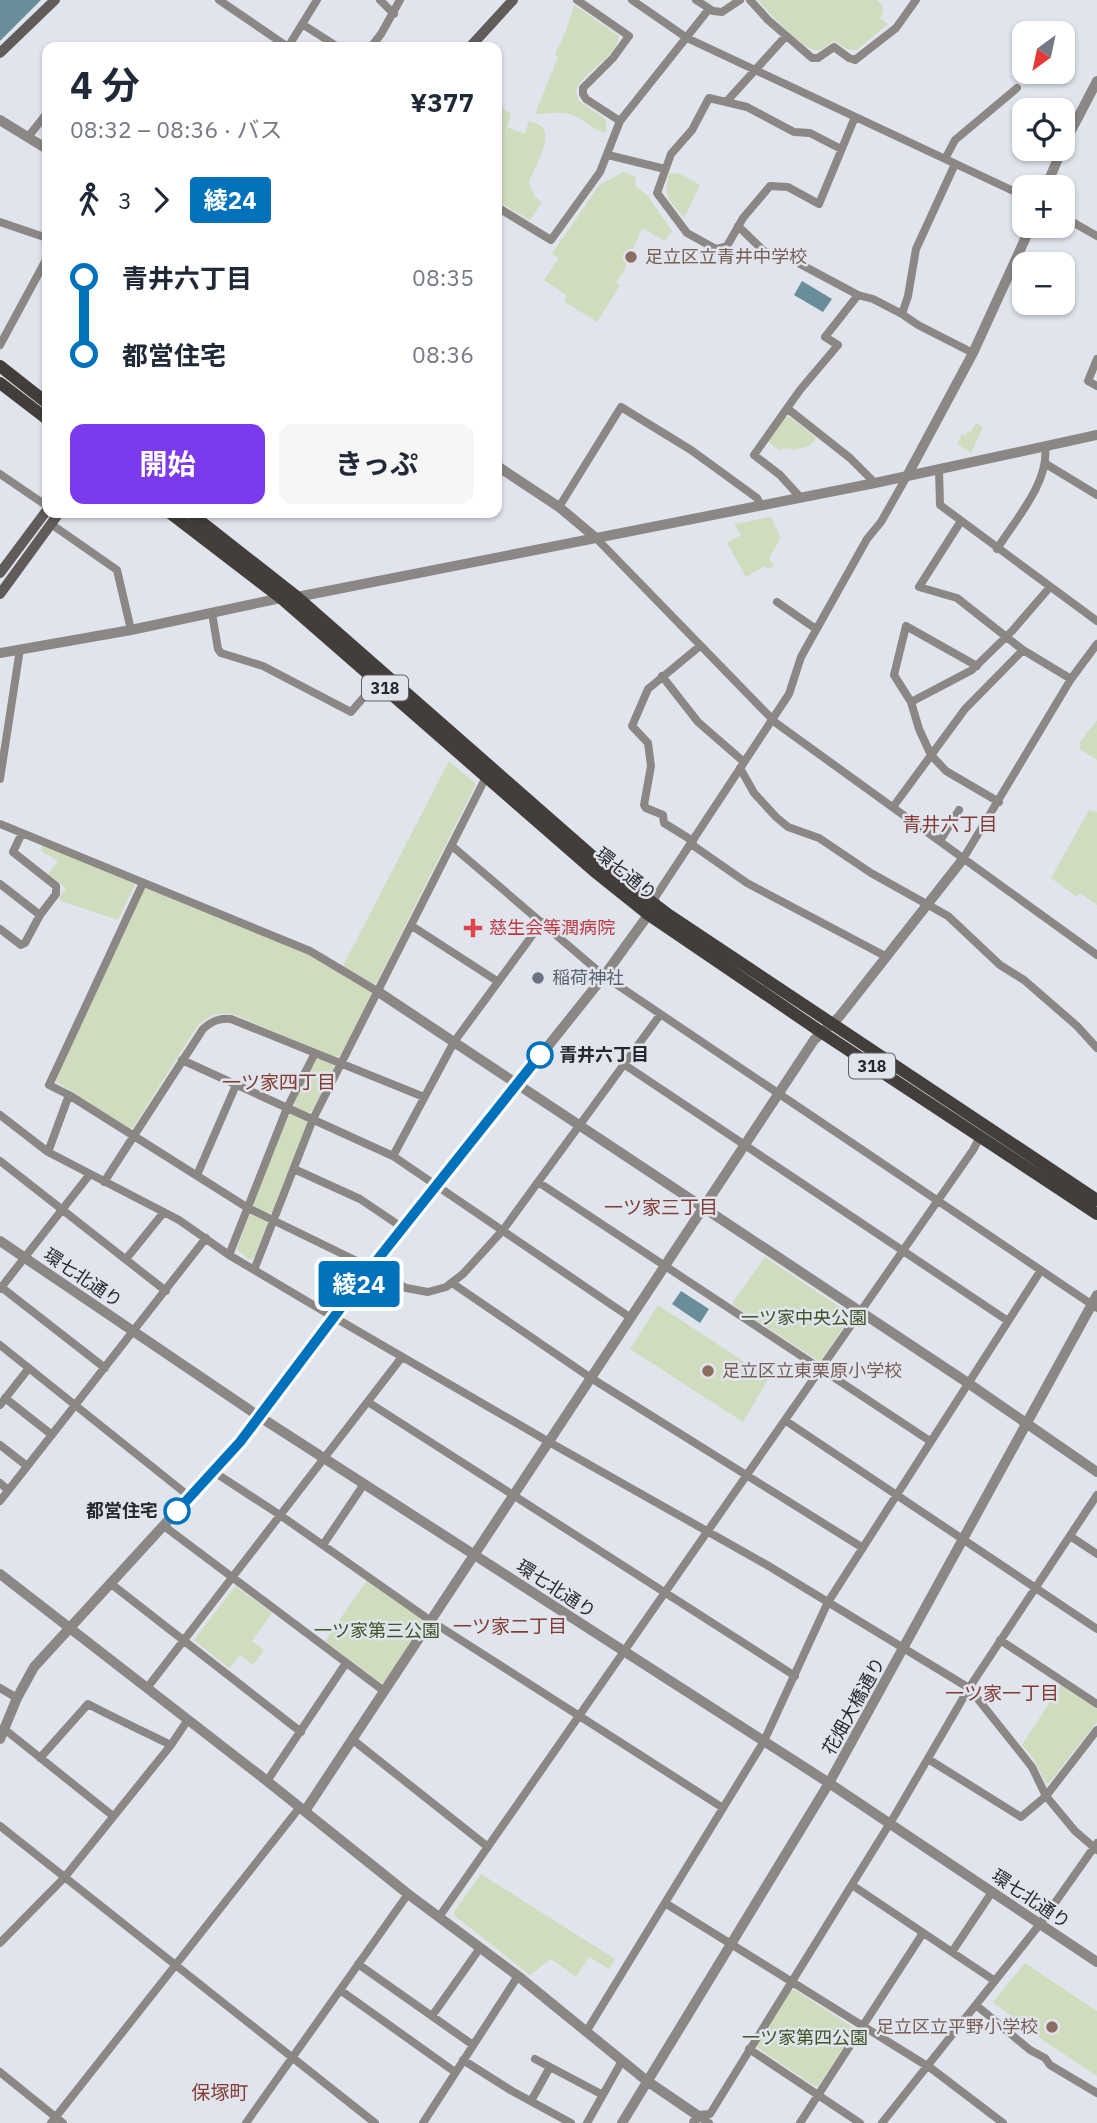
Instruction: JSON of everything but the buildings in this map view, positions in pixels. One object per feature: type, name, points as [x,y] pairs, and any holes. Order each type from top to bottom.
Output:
[{"type":"main road","points":[[0,53],[55,0]]},
{"type":"main road","points":[[475,42],[513,0]]},
{"type":"main road","points":[[0,366],[42,398]]},
{"type":"main road","points":[[0,383],[42,415]]},
{"type":"main road","points":[[0,573],[42,515]]},
{"type":"main road","points":[[0,594],[55,518]]},
{"type":"main road","name":"環七通り","points":[[177,518],[281,598],[594,871],[826,1028],[980,1137],[1097,1214]]},
{"type":"main road","name":"環七通り","points":[[201,518],[297,597],[651,910]]},
{"type":"main road","name":"環七通り","points":[[826,1028],[1097,1199]]},
{"type":"street","points":[[219,0],[281,42]]},
{"type":"street","points":[[291,42],[317,0]]},
{"type":"street","points":[[380,0],[394,14]]},
{"type":"street","points":[[374,42],[394,14],[400,0]]},
{"type":"street","points":[[577,0],[629,36],[605,68],[583,88],[586,99],[620,121]]},
{"type":"street","points":[[632,0],[687,38],[1012,190]]},
{"type":"street","points":[[696,0],[709,9],[722,12],[740,0]]},
{"type":"street","points":[[750,0],[812,58],[818,58],[834,47],[855,60],[896,28],[916,0]]},
{"type":"street","points":[[502,210],[551,240],[600,172],[620,121],[709,9]]},
{"type":"street","points":[[302,24],[330,42]]},
{"type":"street","points":[[727,101],[786,36]]},
{"type":"street","points":[[1075,123],[1097,81]]},
{"type":"street","points":[[945,159],[955,140],[1017,88]]},
{"type":"street","points":[[841,149],[810,133],[794,132],[760,113],[727,101],[709,98],[692,130],[671,154],[657,193],[687,233],[716,249],[727,246],[738,226],[770,187],[788,187],[819,204],[855,117]]},
{"type":"street","points":[[0,120],[42,146]]},
{"type":"street","points":[[28,137],[42,120]]},
{"type":"street","points":[[608,155],[665,169]]},
{"type":"street","points":[[902,314],[916,249],[955,164]]},
{"type":"street","points":[[0,222],[42,236]]},
{"type":"street","points":[[1075,223],[1097,236]]},
{"type":"street","points":[[738,226],[765,252],[787,257],[858,295],[873,299],[973,353]]},
{"type":"street","points":[[113,1816],[40,1758],[2,1734],[34,1667],[214,1472],[260,1417],[370,1269],[604,976],[651,910],[656,896],[789,694],[801,657],[867,538],[881,523],[973,353],[1026,238]]},
{"type":"street","points":[[0,345],[42,267]]},
{"type":"street","points":[[800,498],[780,475],[754,455],[800,390],[838,345],[825,337],[858,295]]},
{"type":"street","points":[[1097,359],[1088,381],[1097,386]]},
{"type":"street","points":[[559,507],[621,407],[691,450],[757,498],[761,505]]},
{"type":"street","points":[[788,409],[850,458],[875,482]]},
{"type":"street","points":[[0,653],[131,630],[281,598],[800,498],[1097,435]]},
{"type":"street","points":[[997,549],[1030,498],[1046,464],[1045,446]]},
{"type":"street","points":[[1046,464],[1097,495]]},
{"type":"street","points":[[502,469],[559,507],[596,538],[772,720],[1097,955]]},
{"type":"street","points":[[939,469],[940,505],[1097,621]]},
{"type":"street","points":[[0,474],[42,504]]},
{"type":"street","points":[[961,521],[919,587],[957,598],[1023,650],[1071,679]]},
{"type":"street","points":[[51,524],[117,570],[131,630]]},
{"type":"street","points":[[911,702],[977,666],[1049,587]]},
{"type":"street","points":[[777,602],[816,629]]},
{"type":"street","points":[[212,613],[221,653],[263,666],[351,712],[377,682]]},
{"type":"street","points":[[977,666],[906,626],[894,676],[911,702],[930,755],[946,771],[999,802]]},
{"type":"street","points":[[53,2120],[302,1809],[353,1740],[779,1093],[826,1028],[887,957],[963,859],[1071,679],[1097,643]]},
{"type":"street","points":[[700,646],[648,689],[632,726],[648,743],[652,766],[644,805],[663,815],[664,823],[747,883],[887,957]]},
{"type":"street","points":[[0,779],[20,649]]},
{"type":"street","points":[[893,807],[965,709],[1023,650]]},
{"type":"street","points":[[662,676],[698,722],[742,765],[754,793],[776,817],[788,827],[819,838],[960,925],[995,960],[1077,1026],[1097,1048]]},
{"type":"street","points":[[254,1270],[313,1119],[486,777]]},
{"type":"street","points":[[940,841],[959,810]]},
{"type":"street","points":[[0,824],[310,951],[377,990],[968,1383],[1097,1472]]},
{"type":"street","points":[[0,929],[21,945],[25,943],[40,915],[56,894],[55,886],[13,852],[22,833]]},
{"type":"street","points":[[452,846],[604,976],[660,1016],[1041,1270],[1095,1303]]},
{"type":"street","points":[[143,883],[49,1086],[69,1095],[248,1208],[406,1288],[417,1291],[428,1292],[452,1283],[503,1230],[660,1016]]},
{"type":"street","points":[[0,884],[40,915]]},
{"type":"street","points":[[393,1156],[454,1042],[542,922]]},
{"type":"street","points":[[412,926],[497,981]]},
{"type":"street","points":[[104,1181],[203,1030],[210,1023],[222,1019],[231,1019],[424,1097]]},
{"type":"street","points":[[229,1255],[287,1108],[315,1053]]},
{"type":"street","points":[[182,1060],[393,1156],[631,1318]]},
{"type":"street","points":[[625,1065],[1008,1321]]},
{"type":"street","points":[[197,1175],[236,1085]]},
{"type":"street","points":[[48,1153],[69,1095]]},
{"type":"street","points":[[0,1115],[48,1153],[164,1212],[254,1270],[828,1602],[969,1688],[1032,1768],[1046,1796],[1075,1831],[1096,1847],[1040,1924],[882,2123]]},
{"type":"street","points":[[439,1917],[904,1252],[980,1137]]},
{"type":"street","points":[[0,1161],[166,1291]]},
{"type":"street","points":[[294,1169],[360,1199],[403,1228]]},
{"type":"street","points":[[90,1174],[1,1288],[105,1368]]},
{"type":"street","points":[[538,1182],[930,1441]]},
{"type":"street","points":[[126,1259],[164,1212]]},
{"type":"street","points":[[0,1501],[206,1238]]},
{"type":"street","name":"環七北通り","points":[[0,1241],[260,1417],[829,1783],[1097,1962]]},
{"type":"street","points":[[586,2032],[764,1741],[828,1602],[1041,1270]]},
{"type":"street","points":[[452,1283],[591,1378],[863,1548]]},
{"type":"street","name":"花畑大橋通り","points":[[622,2123],[829,1783],[1095,1303]]},
{"type":"street","points":[[0,1345],[190,1497]]},
{"type":"street","points":[[147,1688],[402,1357]]},
{"type":"street","points":[[29,1368],[3,1401],[52,1435]]},
{"type":"street","points":[[368,1402],[794,1676]]},
{"type":"street","points":[[786,1421],[1097,1629]]},
{"type":"street","points":[[0,1445],[27,1466]]},
{"type":"street","points":[[214,1472],[281,1515],[431,1621],[723,1808]]},
{"type":"street","points":[[0,1483],[8,1490]]},
{"type":"street","points":[[323,1545],[364,1484]]},
{"type":"street","points":[[695,2119],[710,2114],[890,1824],[969,1688],[1097,1494]]},
{"type":"street","points":[[164,1526],[384,1691]]},
{"type":"street","points":[[1070,1536],[1097,1554]]},
{"type":"street","points":[[0,1574],[408,1894],[518,1976],[695,2119],[709,2123]]},
{"type":"street","points":[[110,1583],[300,1732]]},
{"type":"street","points":[[1000,1640],[1097,1704]]},
{"type":"street","points":[[267,1781],[346,1663]]},
{"type":"street","points":[[0,1688],[17,1698]]},
{"type":"street","points":[[40,1758],[88,1704],[125,1725],[132,1725],[172,1745]]},
{"type":"street","points":[[0,1943],[64,1878],[172,1745],[187,1721]]},
{"type":"street","points":[[928,1759],[1021,1817],[1046,1796],[1097,1730]]},
{"type":"street","points":[[353,1740],[488,1847]]},
{"type":"street","points":[[0,1826],[375,2123]]},
{"type":"street","points":[[852,1885],[995,1981]]},
{"type":"street","points":[[952,1952],[992,1892]]},
{"type":"street","points":[[246,2123],[408,1894]]},
{"type":"street","points":[[665,1903],[927,2066],[1003,2123]]},
{"type":"street","points":[[800,2123],[923,1933]]},
{"type":"street","points":[[432,2016],[480,1948]]},
{"type":"street","points":[[358,1964],[473,2045]]},
{"type":"street","points":[[423,2123],[518,1976]]},
{"type":"street","points":[[340,1990],[455,2072]]},
{"type":"street","points":[[976,2005],[1030,2050],[1045,2058],[1050,2065],[1097,2093]]},
{"type":"street","points":[[750,2049],[860,2123]]},
{"type":"street","points":[[535,2059],[603,2095]]},
{"type":"street","points":[[463,2060],[571,2123]]},
{"type":"street","points":[[587,2123],[622,2061]]},
{"type":"street","points":[[531,2101],[550,2067]]},
{"type":"street","points":[[0,2073],[53,2120],[63,2123]]},
{"type":"green space","points":[[758,0],[876,0],[882,5],[880,18],[888,24],[857,50],[847,49],[834,41],[819,50],[812,49],[787,30]]},
{"type":"green space","points":[[574,5],[619,36],[612,51],[586,76],[576,90],[578,100],[606,120],[606,133],[570,114],[535,114],[558,57],[555,54]]},
{"type":"green space","points":[[502,108],[511,114],[507,127],[525,134],[529,121],[540,125],[544,131],[544,145],[529,182],[535,197],[542,202],[530,220],[502,204]]},
{"type":"green space","points":[[624,172],[636,177],[635,186],[647,195],[672,231],[665,241],[642,228],[623,273],[616,282],[620,285],[597,322],[565,302],[566,295],[544,280],[559,258],[552,254],[599,185]]},
{"type":"green space","points":[[670,173],[680,174],[700,185],[684,218],[668,197],[666,187]]},
{"type":"green space","points":[[790,417],[816,438],[810,446],[779,450],[767,441],[784,418]]},
{"type":"green space","points":[[976,423],[983,427],[971,453],[957,444],[962,434],[965,436],[968,431],[971,432]]},
{"type":"green space","points":[[771,517],[781,538],[769,558],[774,566],[768,569],[765,566],[746,577],[727,543],[741,535],[734,524]]},
{"type":"green space","points":[[1097,720],[1097,760],[1080,749],[1080,742]]},
{"type":"green space","points":[[449,761],[476,784],[374,984],[343,966]]},
{"type":"green space","points":[[1089,810],[1097,812],[1097,905],[1080,893],[1077,897],[1051,878]]},
{"type":"green space","points":[[42,844],[136,883],[118,920],[61,901],[59,898],[66,888],[48,874],[58,861],[41,851]]},
{"type":"green space","points":[[145,886],[308,953],[370,990],[372,993],[342,1054],[335,1057],[230,1013],[212,1015],[198,1025],[133,1128],[127,1127],[54,1080]]},
{"type":"green space","points":[[320,1057],[333,1062],[335,1068],[312,1111],[307,1113],[295,1107],[294,1103],[316,1059]]},
{"type":"green space","points":[[292,1114],[306,1119],[307,1124],[272,1212],[268,1214],[255,1208],[253,1203],[288,1116]]},
{"type":"green space","points":[[253,1213],[266,1219],[268,1223],[254,1258],[249,1260],[237,1249],[249,1216]]},
{"type":"green space","name":"一ツ家中央公園","points":[[765,1257],[850,1314],[820,1362],[733,1305]]},
{"type":"green space","points":[[658,1305],[769,1378],[743,1422],[630,1349]]},
{"type":"green space","name":"一ツ家第三公園","points":[[367,1580],[423,1620],[423,1624],[381,1683],[325,1641]]},
{"type":"green space","points":[[235,1586],[272,1613],[252,1641],[264,1650],[253,1665],[240,1655],[229,1668],[194,1640]]},
{"type":"green space","points":[[1061,1685],[1097,1709],[1097,1722],[1049,1783],[1046,1783],[1033,1758],[1022,1745]]},
{"type":"green space","points":[[481,1874],[615,1959],[609,1969],[589,1957],[576,1977],[551,1959],[530,1975],[455,1916],[454,1912]]},
{"type":"green space","points":[[1025,1963],[1097,2011],[1097,2076],[993,2002]]},
{"type":"green space","name":"一ツ家第四公園","points":[[795,1990],[852,2027],[854,2032],[818,2086],[814,2086],[756,2044],[790,1991]]},
{"type":"water","points":[[0,0],[41,0],[0,41]]},
{"type":"water","points":[[802,281],[832,299],[823,312],[794,295]]},
{"type":"water","points":[[681,1291],[709,1309],[700,1323],[672,1304]]},
{"type":"bus line","name":"綾24","points":[[177,1511],[240,1442],[370,1269],[540,1055]]},
{"type":"place","name":"足立区立青井中学校","points":[[631,257]]},
{"type":"place","name":"慈生会等潤病院","points":[[473,928]]},
{"type":"place","name":"稲荷神社","points":[[538,978]]},
{"type":"place","name":"青井六丁目","points":[[540,1055]]},
{"type":"place","name":"足立区立東栗原小学校","points":[[708,1371]]},
{"type":"place","name":"都営住宅","points":[[177,1511]]},
{"type":"place","name":"足立区立平野小学校","points":[[1052,2027]]},
{"type":"district","name":"青井六丁目","points":[[950,824]]},
{"type":"district","name":"一ツ家四丁目","points":[[279,1082]]},
{"type":"district","name":"一ツ家三丁目","points":[[661,1207]]},
{"type":"district","name":"一ツ家二丁目","points":[[510,1626]]},
{"type":"district","name":"一ツ家一丁目","points":[[1002,1693]]},
{"type":"district","name":"保塚町","points":[[220,2092]]}]
